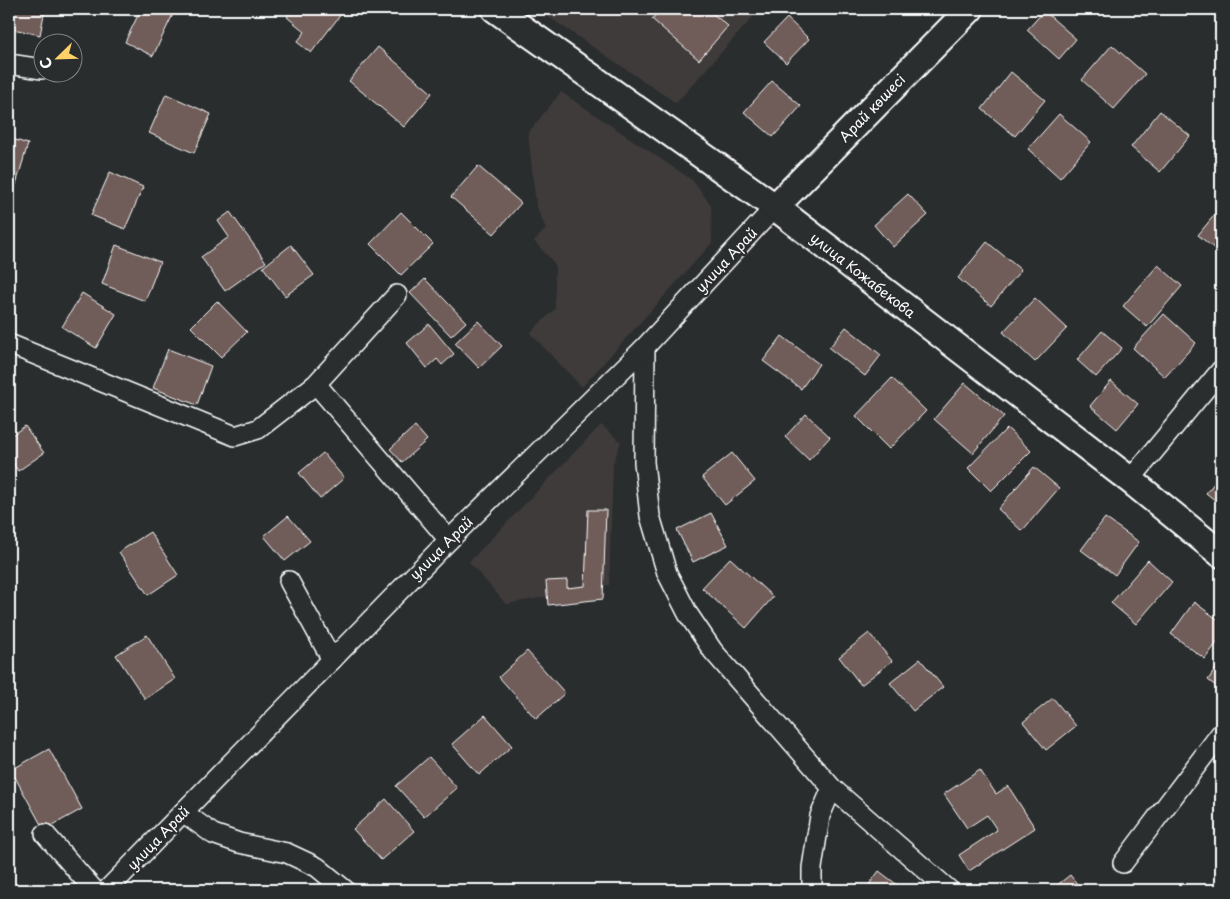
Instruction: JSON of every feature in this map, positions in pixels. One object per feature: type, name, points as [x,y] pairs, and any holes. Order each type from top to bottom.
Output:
[{"type":"main road","name":"улица Кожабекова","points":[[495,9],[775,207],[1130,480],[1221,554]]},
{"type":"main road","name":"Арай көшесі","points":[[775,207],[970,9]]},
{"type":"street","points":[[9,64],[32,68]]},
{"type":"street","name":"улица Арай","points":[[107,890],[449,540],[645,346],[775,207]]},
{"type":"street","points":[[9,344],[235,436],[258,429],[316,384],[397,295]]},
{"type":"street","points":[[645,346],[644,462],[650,516],[667,573],[688,614],[713,651],[832,788],[949,890]]},
{"type":"street","points":[[1130,480],[1221,370]]},
{"type":"street","points":[[316,384],[449,540]]},
{"type":"street","points":[[289,581],[332,660]]},
{"type":"street","points":[[1123,863],[1221,734]]},
{"type":"street","points":[[812,890],[812,868],[820,816],[832,788]]},
{"type":"street","points":[[183,812],[213,834],[239,843],[287,853],[317,867],[344,890]]},
{"type":"street","points":[[45,834],[94,890]]},
{"type":"shaded area","points":[[537,9],[760,9],[676,103]]},
{"type":"shaded area","points":[[561,92],[692,180],[711,205],[712,243],[582,387],[530,333],[555,309],[555,264],[534,241],[546,229],[536,205],[528,133]]},
{"type":"shaded area","points":[[601,425],[621,442],[613,463],[609,585],[506,604],[469,562]]},
{"type":"building","points":[[9,9],[45,9],[41,32],[32,33],[9,28]]},
{"type":"building","points":[[141,9],[175,10],[153,56],[125,42]]},
{"type":"building","points":[[293,9],[345,9],[311,53],[297,42],[305,32],[287,17]]},
{"type":"building","points":[[661,9],[707,9],[728,26],[699,60],[652,19]]},
{"type":"building","points":[[1044,11],[1076,39],[1059,59],[1027,30]]},
{"type":"building","points":[[787,18],[809,39],[786,63],[764,42]]},
{"type":"building","points":[[1112,45],[1145,74],[1114,109],[1082,80]]},
{"type":"building","points":[[378,47],[432,93],[404,127],[349,81]]},
{"type":"building","points":[[1011,72],[1045,100],[1015,136],[982,109]]},
{"type":"building","points":[[772,81],[801,106],[773,137],[744,112]]},
{"type":"building","points":[[166,94],[211,114],[194,153],[149,133]]},
{"type":"building","points":[[1160,111],[1190,136],[1160,172],[1131,147]]},
{"type":"building","points":[[1059,114],[1091,142],[1060,178],[1028,149]]},
{"type":"building","points":[[9,138],[28,144],[14,191],[9,189]]},
{"type":"building","points":[[478,166],[521,203],[494,234],[451,197]]},
{"type":"building","points":[[110,172],[143,187],[125,229],[91,215]]},
{"type":"building","points":[[908,194],[928,215],[893,247],[874,225]]},
{"type":"building","points":[[1221,207],[1221,254],[1198,235]]},
{"type":"building","points":[[230,212],[266,262],[225,291],[201,257],[229,237],[218,221]]},
{"type":"building","points":[[401,212],[433,244],[401,275],[370,244]]},
{"type":"building","points":[[987,242],[1021,270],[991,306],[958,278]]},
{"type":"building","points":[[116,245],[160,262],[145,301],[102,284]]},
{"type":"building","points":[[291,245],[314,275],[285,296],[263,267]]},
{"type":"building","points":[[1158,265],[1182,286],[1147,327],[1123,306]]},
{"type":"building","points":[[425,279],[466,322],[451,336],[410,293]]},
{"type":"building","points":[[82,293],[116,314],[96,348],[62,327]]},
{"type":"building","points":[[1035,298],[1067,328],[1035,362],[1003,332]]},
{"type":"building","points":[[217,301],[247,332],[221,357],[191,327]]},
{"type":"building","points":[[1164,314],[1196,343],[1165,377],[1133,348]]},
{"type":"building","points":[[478,321],[502,346],[479,368],[455,343]]},
{"type":"building","points":[[429,324],[454,354],[442,365],[437,359],[427,368],[407,343]]},
{"type":"building","points":[[846,327],[881,355],[865,376],[829,348]]},
{"type":"building","points":[[1102,331],[1122,348],[1096,377],[1077,360]]},
{"type":"building","points":[[782,336],[819,364],[801,389],[763,361]]},
{"type":"building","points":[[168,349],[211,366],[197,405],[153,388]]},
{"type":"building","points":[[892,378],[926,411],[889,449],[856,416]]},
{"type":"building","points":[[1111,381],[1138,404],[1117,429],[1090,406]]},
{"type":"building","points":[[965,383],[1004,416],[973,453],[934,419]]},
{"type":"building","points":[[806,414],[830,437],[809,460],[785,437]]},
{"type":"building","points":[[25,426],[44,453],[18,471],[9,457],[9,437]]},
{"type":"building","points":[[415,426],[427,440],[402,462],[390,449]]},
{"type":"building","points":[[1007,428],[1031,451],[991,491],[968,468]]},
{"type":"building","points":[[323,453],[344,478],[320,499],[299,473]]},
{"type":"building","points":[[732,453],[755,481],[725,505],[702,477]]},
{"type":"building","points":[[1034,467],[1059,488],[1022,531],[998,509]]},
{"type":"building","points":[[1221,475],[1221,505],[1206,493]]},
{"type":"building","points":[[588,510],[606,510],[603,599],[548,605],[546,581],[567,580],[567,588],[585,586]]},
{"type":"building","points":[[711,513],[728,545],[693,562],[677,530]]},
{"type":"building","points":[[288,516],[310,541],[285,561],[264,536]]},
{"type":"building","points":[[1105,518],[1139,542],[1115,575],[1081,550]]},
{"type":"building","points":[[150,532],[178,575],[148,595],[119,552]]},
{"type":"building","points":[[730,558],[773,597],[746,628],[702,588]]},
{"type":"building","points":[[1148,560],[1172,582],[1136,624],[1111,603]]},
{"type":"building","points":[[1194,602],[1221,622],[1221,637],[1205,659],[1171,634]]},
{"type":"building","points":[[869,633],[892,661],[861,685],[839,657]]},
{"type":"building","points":[[147,635],[175,679],[145,699],[116,655]]},
{"type":"building","points":[[527,651],[565,693],[536,719],[499,677]]},
{"type":"building","points":[[920,659],[943,687],[913,711],[890,683]]},
{"type":"building","points":[[1221,661],[1221,690],[1208,680]]},
{"type":"building","points":[[1053,698],[1076,726],[1046,750],[1023,722]]},
{"type":"building","points":[[485,715],[512,746],[479,775],[452,744]]},
{"type":"building","points":[[49,749],[82,809],[44,830],[11,770]]},
{"type":"building","points":[[429,757],[457,788],[424,817],[396,786]]},
{"type":"building","points":[[980,770],[996,794],[1008,786],[1035,828],[969,871],[959,855],[997,830],[987,815],[967,828],[944,794]]},
{"type":"building","points":[[386,799],[414,831],[381,860],[353,829]]},
{"type":"building","points":[[879,871],[904,890],[865,890]]},
{"type":"building","points":[[1070,875],[1082,890],[1051,890]]}]
